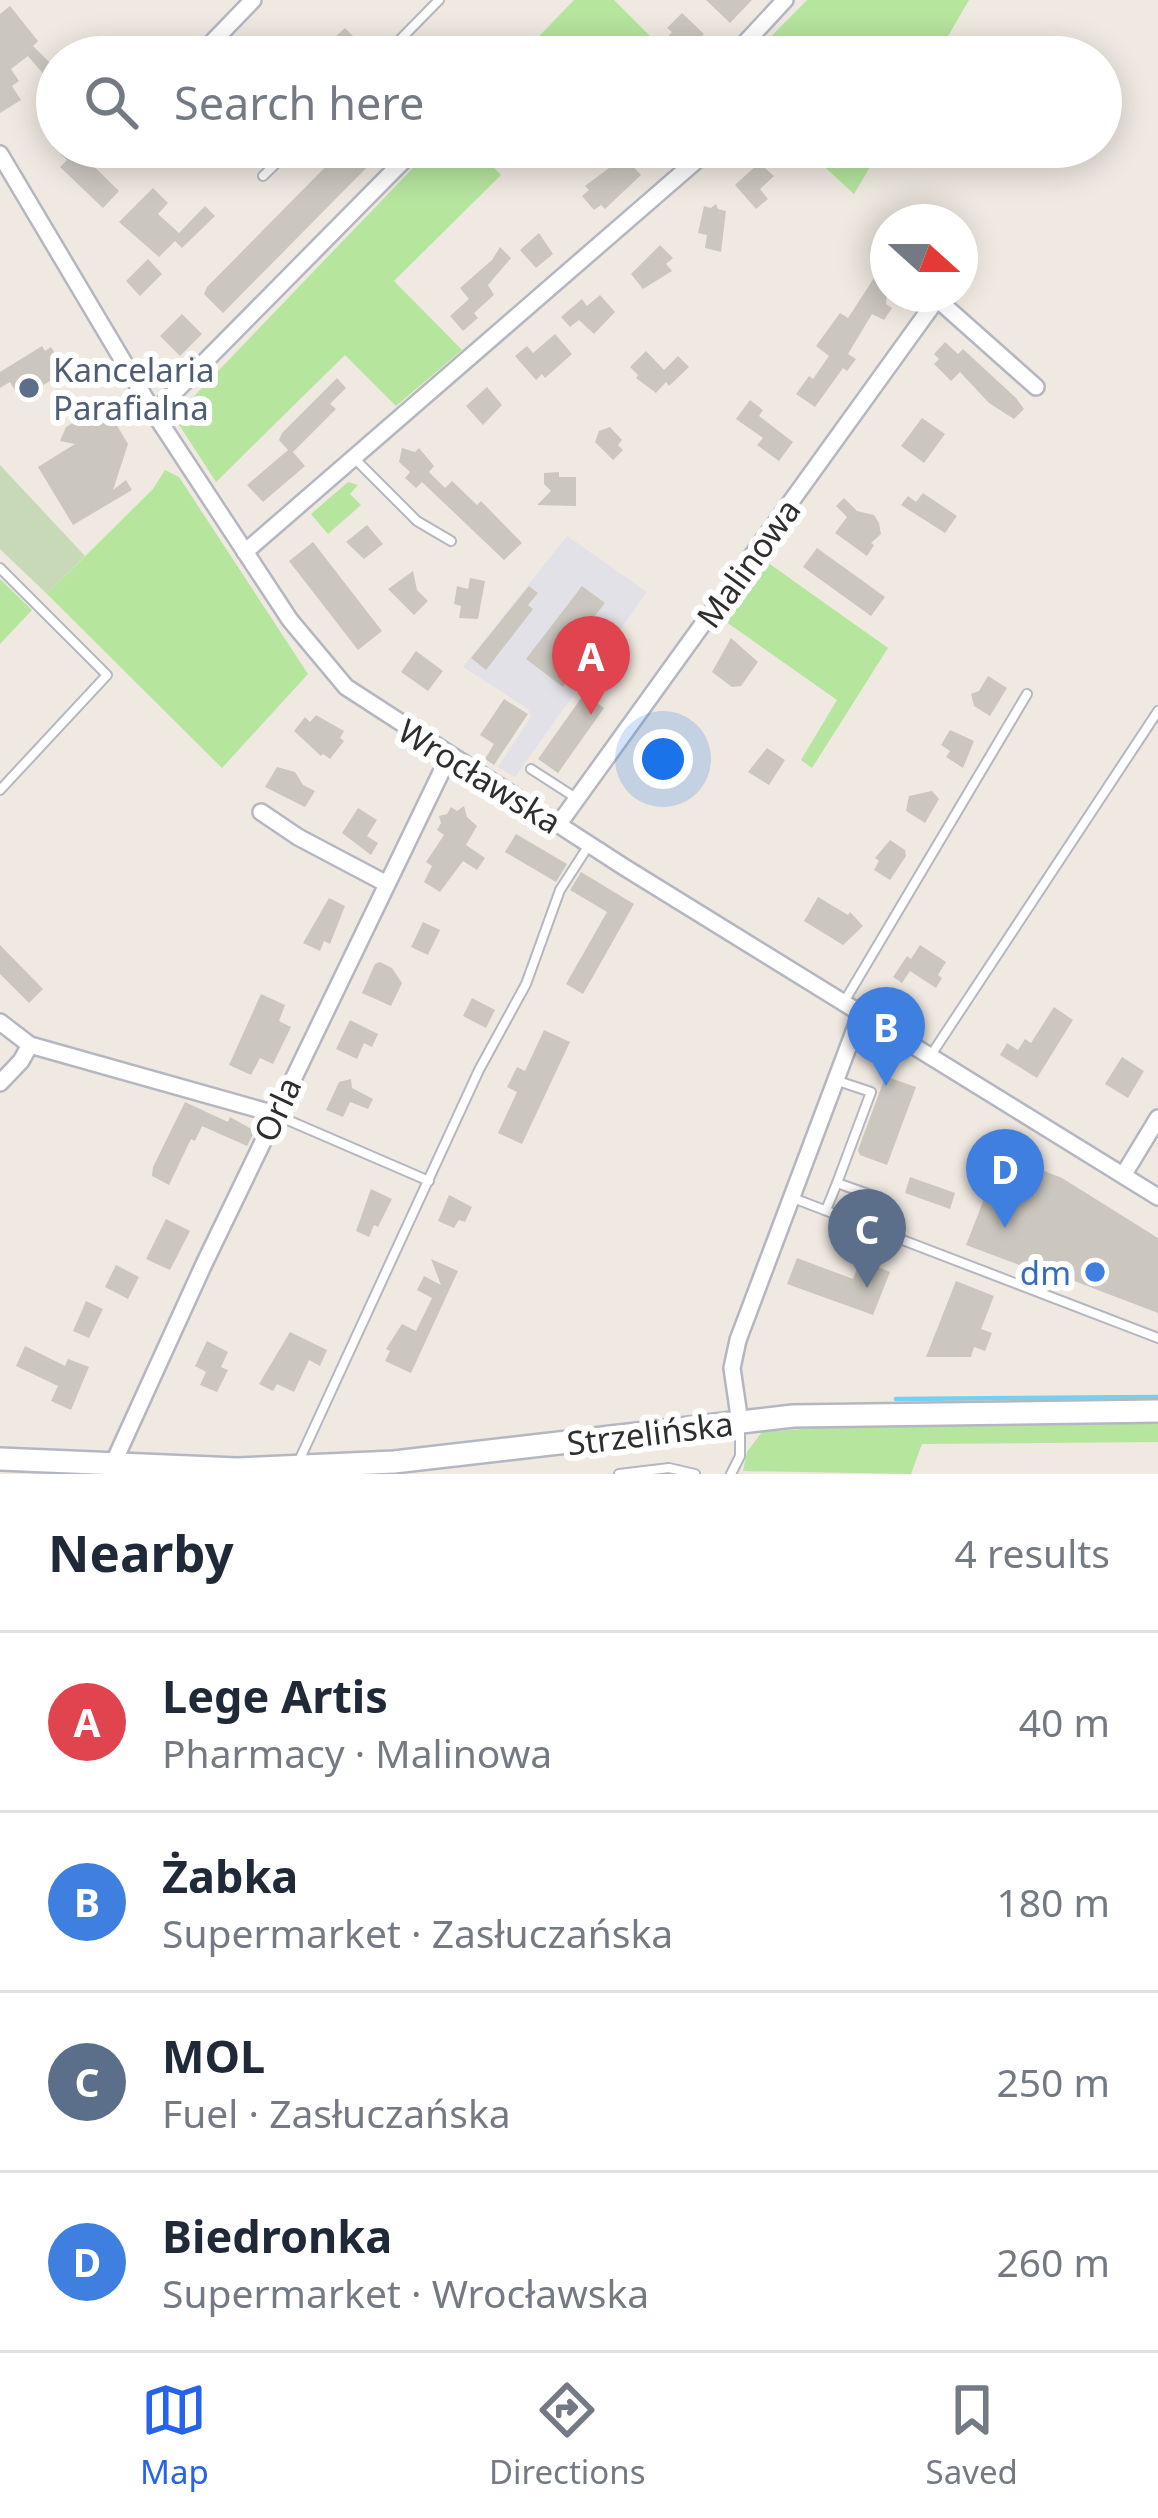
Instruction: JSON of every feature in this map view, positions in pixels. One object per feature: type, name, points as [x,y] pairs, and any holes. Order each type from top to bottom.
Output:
[{"type":"main road","name":"Strzelińska","points":[[0,1459],[112,1466],[394,1462],[832,1415],[1158,1411]]},
{"type":"street","points":[[219,36],[254,0]]},
{"type":"street","points":[[752,36],[785,0]]},
{"type":"street","name":"Wrocławska","points":[[0,154],[154,412],[290,620],[335,677],[371,706],[558,825],[1158,1196]]},
{"type":"street","points":[[154,412],[396,168]]},
{"type":"street","points":[[245,552],[688,168]]},
{"type":"street","name":"Malinowa","points":[[558,825],[937,299],[1036,387]]},
{"type":"street","name":"Orla","points":[[112,1466],[275,1114],[449,756]]},
{"type":"street","points":[[261,812],[385,883]]},
{"type":"street","points":[[740,1423],[732,1368],[738,1340],[861,1013]]},
{"type":"street","points":[[0,1022],[30,1045],[275,1114]]},
{"type":"street","points":[[0,1083],[30,1045]]},
{"type":"street","points":[[1124,1174],[1158,1118]]},
{"type":"lane","points":[[408,36],[439,0]]},
{"type":"lane","points":[[263,176],[271,168]]},
{"type":"lane","points":[[354,458],[417,521],[451,541]]},
{"type":"lane","points":[[0,568],[107,675],[0,790]]},
{"type":"lane","points":[[844,1001],[1027,694]]},
{"type":"lane","points":[[931,1056],[1158,710]]},
{"type":"lane","points":[[531,769],[578,799]]},
{"type":"lane","points":[[296,1466],[479,1070],[526,984],[560,890],[590,844]]},
{"type":"lane","points":[[826,1210],[871,1092],[837,1080]]},
{"type":"lane","points":[[275,1114],[429,1181]]},
{"type":"lane","points":[[837,1183],[871,1195]]},
{"type":"lane","points":[[792,1197],[1158,1338]]},
{"type":"lane","points":[[731,1474],[740,1456],[740,1423]]},
{"type":"lane","points":[[619,1474],[669,1468],[695,1474]]},
{"type":"shaded area","points":[[567,536],[647,592],[515,777],[498,767],[531,717],[528,709],[463,667]]},
{"type":"green space","points":[[574,0],[614,0],[650,36],[539,36]]},
{"type":"green space","points":[[807,0],[969,0],[948,36],[772,36]]},
{"type":"green space","points":[[413,168],[494,168],[501,175],[394,281],[462,350],[396,406],[345,355],[216,482],[174,417]]},
{"type":"green space","points":[[826,168],[869,168],[854,194]]},
{"type":"green space","points":[[0,465],[85,556],[47,594],[0,549]]},
{"type":"green space","points":[[165,470],[179,477],[308,674],[222,768],[47,594],[153,489]]},
{"type":"green space","points":[[348,482],[358,485],[350,494],[361,505],[328,534],[311,514]]},
{"type":"green space","points":[[764,560],[888,648],[812,768],[801,760],[837,700],[722,619]]},
{"type":"green space","points":[[0,579],[32,610],[0,644]]},
{"type":"green space","points":[[1158,1418],[1158,1442],[922,1444],[911,1474],[743,1471],[747,1452],[762,1432],[854,1425]]},
{"type":"building","points":[[706,0],[752,0],[730,23]]},
{"type":"building","points":[[10,6],[36,38],[36,65],[28,56],[11,69],[19,81],[12,86],[21,100],[0,113],[0,14]]},
{"type":"building","points":[[682,13],[704,34],[669,36],[672,32],[667,28]]},
{"type":"building","points":[[61,168],[95,168],[119,191],[103,208]]},
{"type":"building","points":[[324,168],[366,168],[223,313],[204,294]]},
{"type":"building","points":[[609,168],[634,168],[641,175],[605,209],[601,205],[594,210],[582,196],[589,190],[585,186]]},
{"type":"building","points":[[754,168],[765,168],[774,176],[760,189],[768,199],[756,209],[735,185]]},
{"type":"building","points":[[153,188],[168,203],[158,214],[179,233],[205,206],[215,216],[182,248],[175,241],[159,257],[119,222]]},
{"type":"building","points":[[716,204],[726,211],[721,252],[705,248],[707,235],[698,233],[704,206]]},
{"type":"building","points":[[539,233],[553,254],[536,268],[520,250]]},
{"type":"building","points":[[660,245],[673,258],[666,264],[672,271],[643,289],[631,274]]},
{"type":"building","points":[[500,247],[511,258],[488,285],[494,295],[463,331],[450,316],[469,299],[460,288]]},
{"type":"building","points":[[148,259],[162,274],[140,296],[126,281]]},
{"type":"building","points":[[870,284],[870,312],[889,312],[884,320],[872,314],[848,354],[856,359],[847,371],[843,368],[815,407],[796,394],[829,356],[816,346],[840,313],[848,318]]},
{"type":"building","points":[[600,295],[615,312],[594,334],[579,320],[570,327],[561,317],[582,299],[587,306]]},
{"type":"building","points":[[182,314],[202,334],[180,356],[160,336]]},
{"type":"building","points":[[555,334],[572,354],[545,378],[542,374],[536,380],[515,356],[527,346],[533,353]]},
{"type":"building","points":[[945,342],[958,354],[963,349],[1024,409],[1014,419],[989,403],[960,372],[951,381],[934,364],[939,359],[934,354]]},
{"type":"building","points":[[42,346],[45,351],[51,347],[63,367],[57,371],[60,375],[20,399],[10,382],[0,388],[0,372]]},
{"type":"building","points":[[646,351],[664,370],[678,356],[689,367],[656,393],[630,367]]},
{"type":"building","points":[[337,378],[346,388],[330,404],[336,409],[293,452],[305,466],[263,502],[247,485],[288,450],[279,440],[282,433]]},
{"type":"building","points":[[487,387],[502,405],[483,425],[466,406]]},
{"type":"building","points":[[750,400],[763,410],[759,416],[793,442],[779,461],[757,445],[763,438],[736,419]]},
{"type":"building","points":[[99,407],[107,409],[128,444],[113,490],[126,480],[132,490],[73,525],[38,467],[75,444],[60,441],[66,427]]},
{"type":"building","points":[[922,418],[945,434],[924,463],[901,446]]},
{"type":"building","points":[[610,427],[622,440],[618,445],[623,450],[613,460],[595,442],[599,431]]},
{"type":"building","points":[[402,448],[415,452],[419,448],[434,466],[429,472],[445,488],[452,481],[477,505],[481,501],[522,543],[504,560],[422,482],[416,488],[405,478],[410,472],[399,462]]},
{"type":"building","points":[[559,472],[559,477],[576,477],[576,506],[537,505],[551,491],[544,484],[544,473]]},
{"type":"building","points":[[923,493],[957,516],[945,533],[901,505],[908,496],[916,502]]},
{"type":"building","points":[[844,498],[857,511],[874,515],[879,523],[881,534],[871,543],[867,556],[835,533],[847,517],[836,506]]},
{"type":"building","points":[[367,525],[383,544],[364,559],[346,542]]},
{"type":"building","points":[[313,542],[382,631],[358,650],[289,561]]},
{"type":"building","points":[[817,548],[885,597],[871,616],[803,567]]},
{"type":"building","points":[[413,571],[417,590],[428,601],[414,615],[388,589]]},
{"type":"building","points":[[470,578],[485,581],[478,619],[459,618],[461,606],[454,604],[457,586],[468,589]]},
{"type":"building","points":[[529,586],[538,593],[528,605],[533,609],[486,670],[471,658]]},
{"type":"building","points":[[582,586],[605,603],[570,648],[584,659],[563,687],[526,659]]},
{"type":"building","points":[[731,638],[758,662],[741,686],[732,687],[712,672]]},
{"type":"building","points":[[416,651],[443,671],[428,691],[401,672]]},
{"type":"building","points":[[988,676],[1007,688],[990,716],[974,706],[971,694],[979,691]]},
{"type":"building","points":[[584,694],[604,708],[558,773],[538,759]]},
{"type":"building","points":[[504,699],[528,714],[494,765],[485,759],[494,744],[480,735]]},
{"type":"building","points":[[316,715],[344,731],[340,738],[344,741],[330,759],[294,731],[305,717],[310,722]]},
{"type":"building","points":[[950,730],[974,741],[963,768],[946,757],[950,751],[941,745]]},
{"type":"building","points":[[767,748],[785,760],[769,785],[748,772]]},
{"type":"building","points":[[277,767],[295,772],[303,785],[315,791],[305,807],[265,787]]},
{"type":"building","points":[[932,791],[939,799],[925,823],[906,811],[909,796]]},
{"type":"building","points":[[464,806],[477,826],[466,845],[485,858],[477,870],[463,861],[440,892],[424,882],[432,866],[426,862],[444,835],[437,830],[439,816],[451,807],[457,811]]},
{"type":"building","points":[[358,808],[377,820],[367,836],[378,843],[371,855],[342,833]]},
{"type":"building","points":[[516,834],[567,864],[556,882],[505,852]]},
{"type":"building","points":[[890,840],[906,856],[890,880],[874,870],[879,861],[875,858]]},
{"type":"building","points":[[581,872],[634,904],[583,994],[566,984],[607,912],[570,890]]},
{"type":"building","points":[[818,897],[850,912],[863,926],[843,945],[804,921]]},
{"type":"building","points":[[329,898],[345,906],[330,944],[324,941],[320,951],[303,943]]},
{"type":"building","points":[[423,922],[440,930],[428,955],[411,947]]},
{"type":"building","points":[[0,945],[43,989],[29,1003],[0,974]]},
{"type":"building","points":[[920,945],[946,962],[936,988],[910,971],[902,983],[893,977]]},
{"type":"building","points":[[380,962],[392,968],[402,983],[391,1006],[362,993]]},
{"type":"building","points":[[261,994],[285,1005],[279,1021],[291,1027],[273,1064],[260,1058],[251,1075],[229,1065]]},
{"type":"building","points":[[472,998],[495,1010],[486,1028],[463,1016]]},
{"type":"building","points":[[1054,1007],[1073,1020],[1037,1078],[1000,1055],[1007,1043],[1018,1050],[1025,1039],[1031,1043]]},
{"type":"building","points":[[350,1020],[378,1034],[372,1047],[364,1043],[357,1059],[336,1049]]},
{"type":"building","points":[[544,1030],[570,1042],[522,1144],[498,1133],[517,1092],[507,1087],[517,1067],[525,1071]]},
{"type":"building","points":[[1122,1057],[1144,1071],[1128,1098],[1105,1084]]},
{"type":"building","points":[[351,1079],[352,1088],[373,1099],[368,1109],[350,1102],[343,1117],[326,1110],[339,1082]]},
{"type":"building","points":[[884,1080],[916,1087],[887,1165],[858,1150]]},
{"type":"building","points":[[185,1102],[255,1131],[247,1146],[202,1126],[169,1185],[152,1176],[153,1167]]},
{"type":"building","points":[[991,1150],[1062,1178],[1158,1238],[1158,1313],[1061,1276],[1064,1269],[1031,1256],[1027,1268],[966,1245],[986,1194],[975,1190]]},
{"type":"building","points":[[910,1177],[955,1193],[950,1209],[905,1193]]},
{"type":"building","points":[[371,1189],[392,1199],[369,1237],[356,1231]]},
{"type":"building","points":[[449,1195],[472,1207],[465,1222],[459,1220],[454,1228],[438,1221]]},
{"type":"building","points":[[166,1219],[190,1231],[170,1270],[146,1259]]},
{"type":"building","points":[[797,1258],[853,1279],[860,1260],[890,1272],[873,1315],[787,1284]]},
{"type":"building","points":[[431,1259],[458,1271],[411,1373],[385,1361],[390,1351],[386,1349],[402,1324],[416,1331],[432,1298],[417,1290],[424,1276],[441,1285]]},
{"type":"building","points":[[116,1265],[139,1277],[128,1299],[105,1287]]},
{"type":"building","points":[[956,1281],[994,1296],[981,1329],[992,1333],[985,1351],[974,1347],[971,1357],[926,1357]]},
{"type":"building","points":[[86,1301],[103,1309],[89,1338],[73,1331]]},
{"type":"building","points":[[290,1332],[327,1350],[320,1366],[309,1360],[294,1392],[277,1384],[273,1391],[259,1384]]},
{"type":"building","points":[[207,1341],[228,1352],[221,1367],[228,1370],[217,1392],[200,1385],[206,1372],[195,1366]]},
{"type":"building","points":[[25,1346],[65,1366],[68,1359],[89,1367],[71,1410],[51,1401],[58,1386],[16,1366]]},
{"type":"waterway","points":[[896,1399],[1158,1397]]},
{"type":"place","name":"Kancelaria Parafialna","points":[[29,388]]},
{"type":"place","name":"Lege Artis","points":[[591,715]]},
{"type":"place","name":"Żabka","points":[[886,1086]]},
{"type":"place","name":"Biedronka","points":[[1005,1228]]},
{"type":"place","name":"dm","points":[[1095,1272]]},
{"type":"place","name":"MOL","points":[[867,1288]]}]
